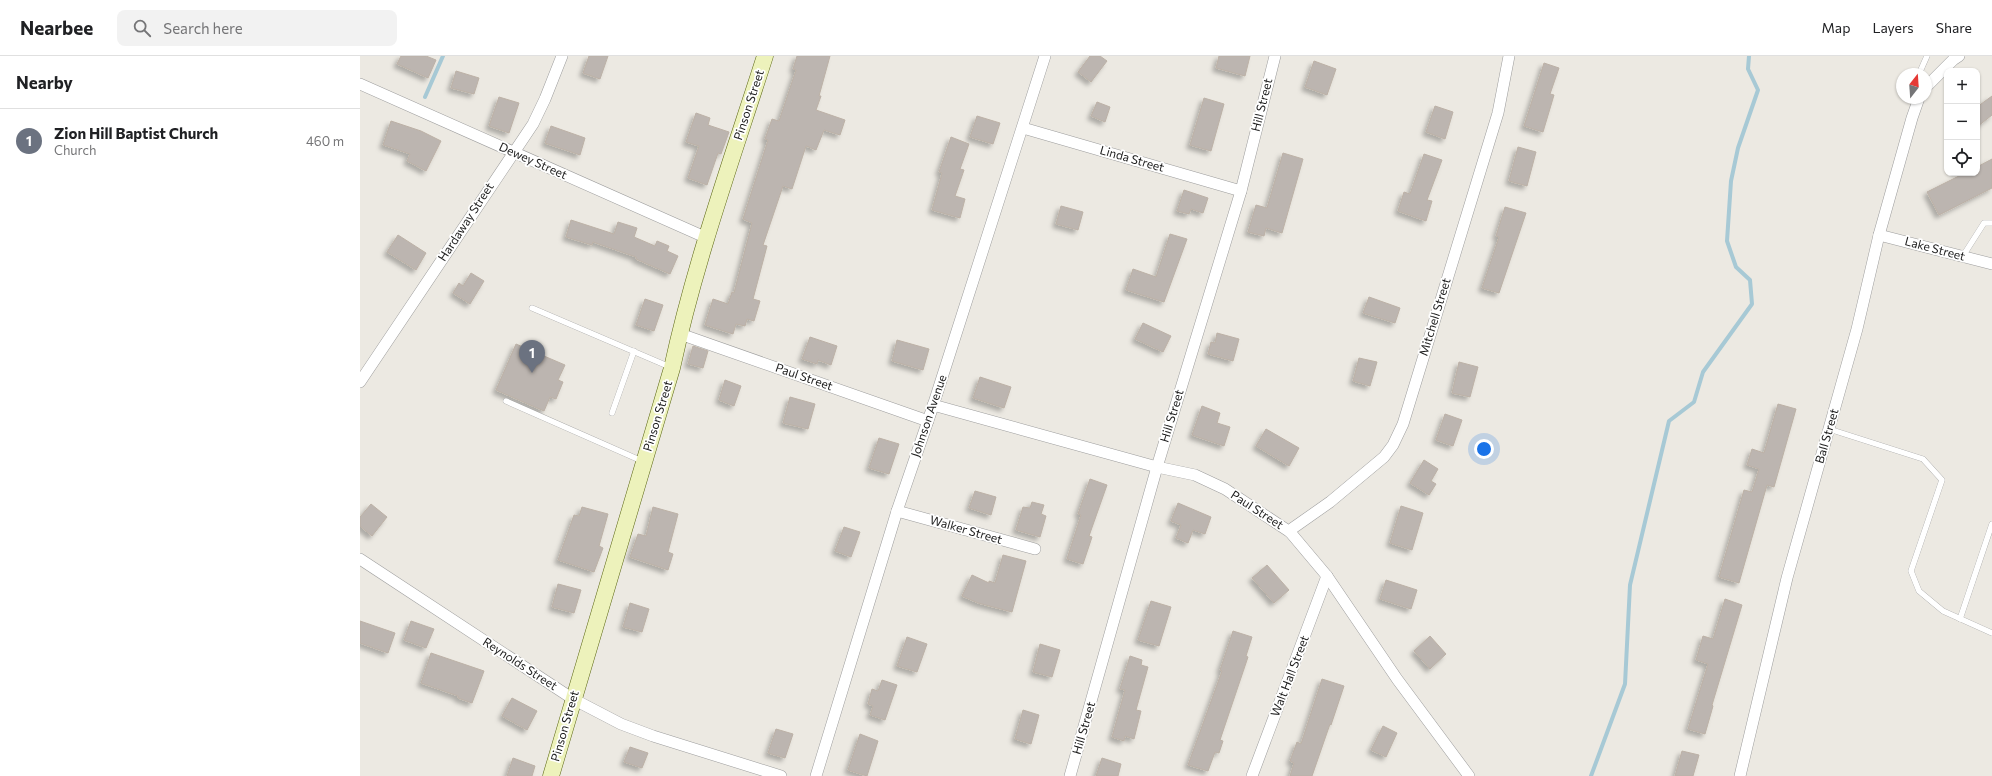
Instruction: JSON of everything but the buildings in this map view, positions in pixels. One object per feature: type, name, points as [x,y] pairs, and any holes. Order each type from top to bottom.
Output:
[{"type":"street","name":"Hardaway Street","points":[[360,382],[533,124],[545,99],[562,56]]},
{"type":"street","name":"Pinson Street","points":[[551,776],[672,368],[707,238],[765,56]]},
{"type":"street","name":"Johnson Avenue","points":[[816,776],[897,511],[934,405],[1045,56]]},
{"type":"street","name":"Hill Street","points":[[1070,776],[1157,467],[1240,191],[1275,56]]},
{"type":"street","name":"Mitchell Street","points":[[1290,532],[1374,467],[1393,445],[1403,424],[1498,113],[1509,56]]},
{"type":"street","points":[[1932,81],[1959,56]]},
{"type":"street","name":"Dewey Street","points":[[360,84],[707,238]]},
{"type":"street","name":"Ball Street","points":[[1740,776],[1787,578],[1830,429],[1857,329],[1879,235],[1917,104]]},
{"type":"street","name":"Linda Street","points":[[1023,128],[1240,191]]},
{"type":"street","name":"Lake Street","points":[[1879,235],[1992,264]]},
{"type":"street","name":"Paul Street","points":[[680,334],[928,421]]},
{"type":"street","name":"Paul Street","points":[[934,405],[1157,467],[1195,475],[1225,489],[1290,532],[1328,576],[1397,679],[1469,776]]},
{"type":"street","name":"Walker Street","points":[[897,511],[1035,549]]},
{"type":"street","name":"Reynolds Street","points":[[360,559],[573,699],[621,724],[653,736],[781,776]]},
{"type":"street","name":"Walt Hall Street","points":[[1252,776],[1328,576]]},
{"type":"lane","points":[[1922,68],[1927,56]]},
{"type":"lane","points":[[1963,256],[1984,223],[1992,223]]},
{"type":"lane","points":[[532,308],[672,368]]},
{"type":"lane","points":[[612,413],[634,351]]},
{"type":"lane","points":[[506,401],[644,462]]},
{"type":"lane","points":[[1830,429],[1923,459],[1942,480],[1911,571],[1919,592],[1943,611],[1992,633]]},
{"type":"lane","points":[[1960,619],[1992,524]]},
{"type":"waterway","points":[[425,97],[443,56]]},
{"type":"waterway","points":[[1591,776],[1625,684],[1630,585],[1669,421],[1694,402],[1703,372],[1752,304],[1750,280],[1736,267],[1727,241],[1731,181],[1738,148],[1758,90],[1748,69],[1749,56]]},
{"type":"place","name":"Zion Hill Baptist Church","points":[[532,373]]}]
